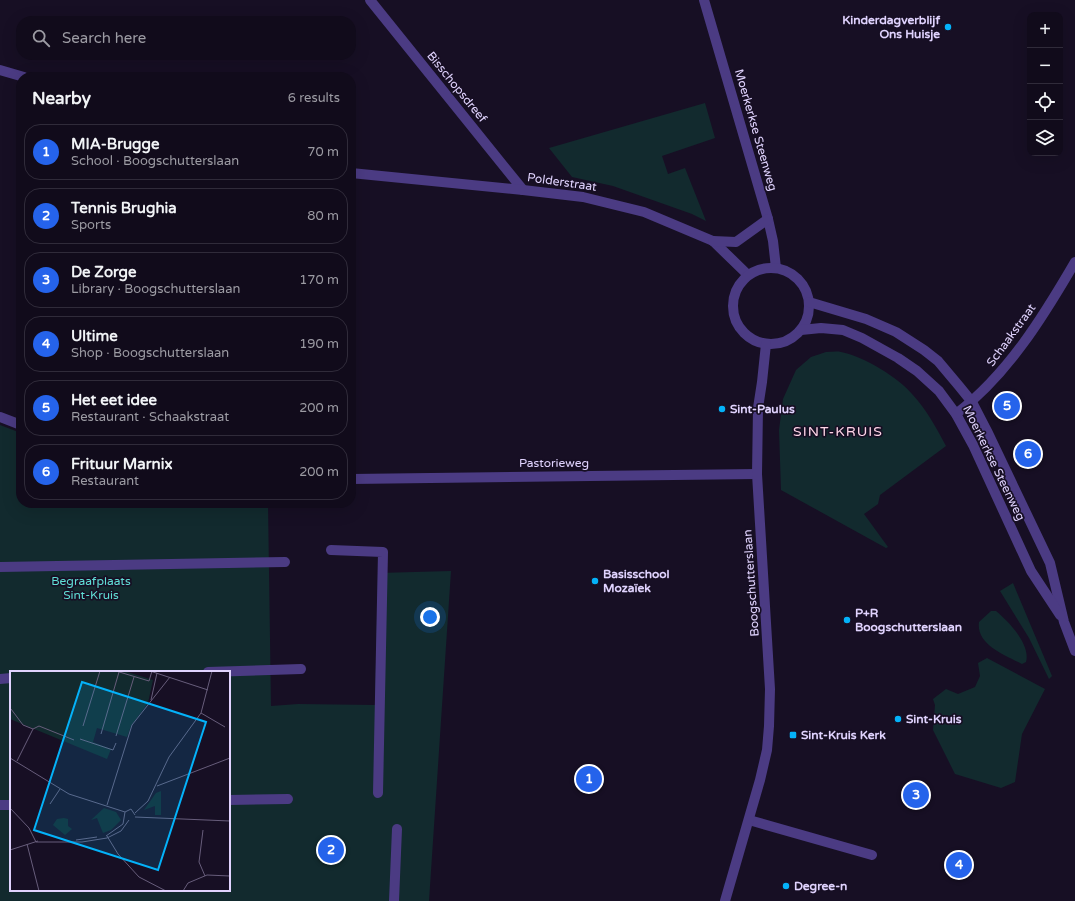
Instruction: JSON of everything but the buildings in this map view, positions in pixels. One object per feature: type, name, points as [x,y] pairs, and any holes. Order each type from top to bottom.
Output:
[{"type":"street","name":"Bisschopsdreef","points":[[370,0],[524,190]]},
{"type":"street","name":"Moerkerkse Steenweg","points":[[704,0],[768,219],[773,241],[776,268]]},
{"type":"street","points":[[0,70],[16,75]]},
{"type":"street","name":"Polderstraat","points":[[356,173],[583,197],[644,212],[713,241],[748,275]]},
{"type":"street","points":[[713,241],[736,242],[768,219]]},
{"type":"street","name":"Schaakstraat","points":[[956,414],[972,402],[997,376],[1021,346],[1054,297],[1075,262]]},
{"type":"street","points":[[776,268],[786,271],[797,278],[804,288],[809,302],[807,317],[801,330],[793,337],[785,341],[776,344],[766,344],[758,342],[747,335],[737,323],[733,308],[734,294],[740,283],[748,275],[762,269],[776,268]]},
{"type":"street","name":"Moerkerkse Steenweg","points":[[809,302],[868,319],[896,332],[938,361],[972,402],[1050,563],[1064,622],[1075,651]]},
{"type":"street","name":"Moerkerkse Steenweg","points":[[801,330],[821,328],[843,330],[898,358],[917,371],[939,391],[956,414],[973,445],[1031,571],[1064,622]]},
{"type":"street","name":"Boogschutterslaan","points":[[725,901],[749,820],[767,750],[770,689],[757,474],[758,408],[766,344]]},
{"type":"street","points":[[0,417],[16,424]]},
{"type":"street","name":"Pastorieweg","points":[[356,478],[757,474]]},
{"type":"street","points":[[331,550],[383,552],[378,793]]},
{"type":"street","points":[[0,567],[285,562]]},
{"type":"street","points":[[230,671],[300,669]]},
{"type":"street","points":[[0,679],[10,678]]},
{"type":"street","points":[[230,800],[288,799]]},
{"type":"street","points":[[749,820],[872,855]]},
{"type":"street","points":[[394,901],[397,829]]},
{"type":"green space","points":[[705,103],[715,138],[662,156],[668,174],[685,168],[706,221],[692,214],[613,186],[572,177],[549,148]]},
{"type":"green space","points":[[826,352],[850,354],[880,368],[899,381],[922,406],[935,425],[946,446],[880,495],[878,504],[864,514],[888,547],[886,548],[781,490],[779,430],[783,399],[796,370],[811,357]]},
{"type":"green space","name":"Begraafplaats Sint-Kruis","points":[[0,425],[16,431],[16,508],[268,508],[271,706],[298,704],[375,705],[378,573],[451,571],[429,901],[0,901]]},
{"type":"green space","points":[[1013,583],[1052,676],[1049,679],[1029,638],[1000,591]]},
{"type":"green space","points":[[991,611],[996,611],[1012,627],[1022,641],[1027,655],[1026,662],[1022,664],[1000,653],[982,637],[979,630],[979,622]]},
{"type":"green space","points":[[987,658],[1045,689],[1022,734],[1015,782],[1001,788],[955,774],[933,730],[935,705],[933,699],[946,689],[958,694],[975,687],[980,676],[978,663]]},
{"type":"place","name":"Kinderdagverblijf Ons Huisje","points":[[948,27]]},
{"type":"place","name":"Het eet idee","points":[[1007,406]]},
{"type":"place","name":"Sint-Paulus","points":[[722,409]]},
{"type":"place","name":"Frituur Marnix","points":[[1028,454]]},
{"type":"place","name":"Basisschool Mozaïek","points":[[595,581]]},
{"type":"place","name":"P+R Boogschutterslaan","points":[[847,620]]},
{"type":"place","name":"Sint-Kruis","points":[[898,719]]},
{"type":"place","name":"Sint-Kruis Kerk","points":[[793,735]]},
{"type":"place","name":"MIA-Brugge","points":[[589,779]]},
{"type":"place","name":"De Zorge","points":[[916,795]]},
{"type":"place","name":"Tennis Brughia","points":[[331,850]]},
{"type":"place","name":"Ultime","points":[[959,865]]},
{"type":"place","name":"Degree-n","points":[[786,886]]},
{"type":"district","name":"SINT-KRUIS","points":[[838,431]]}]
